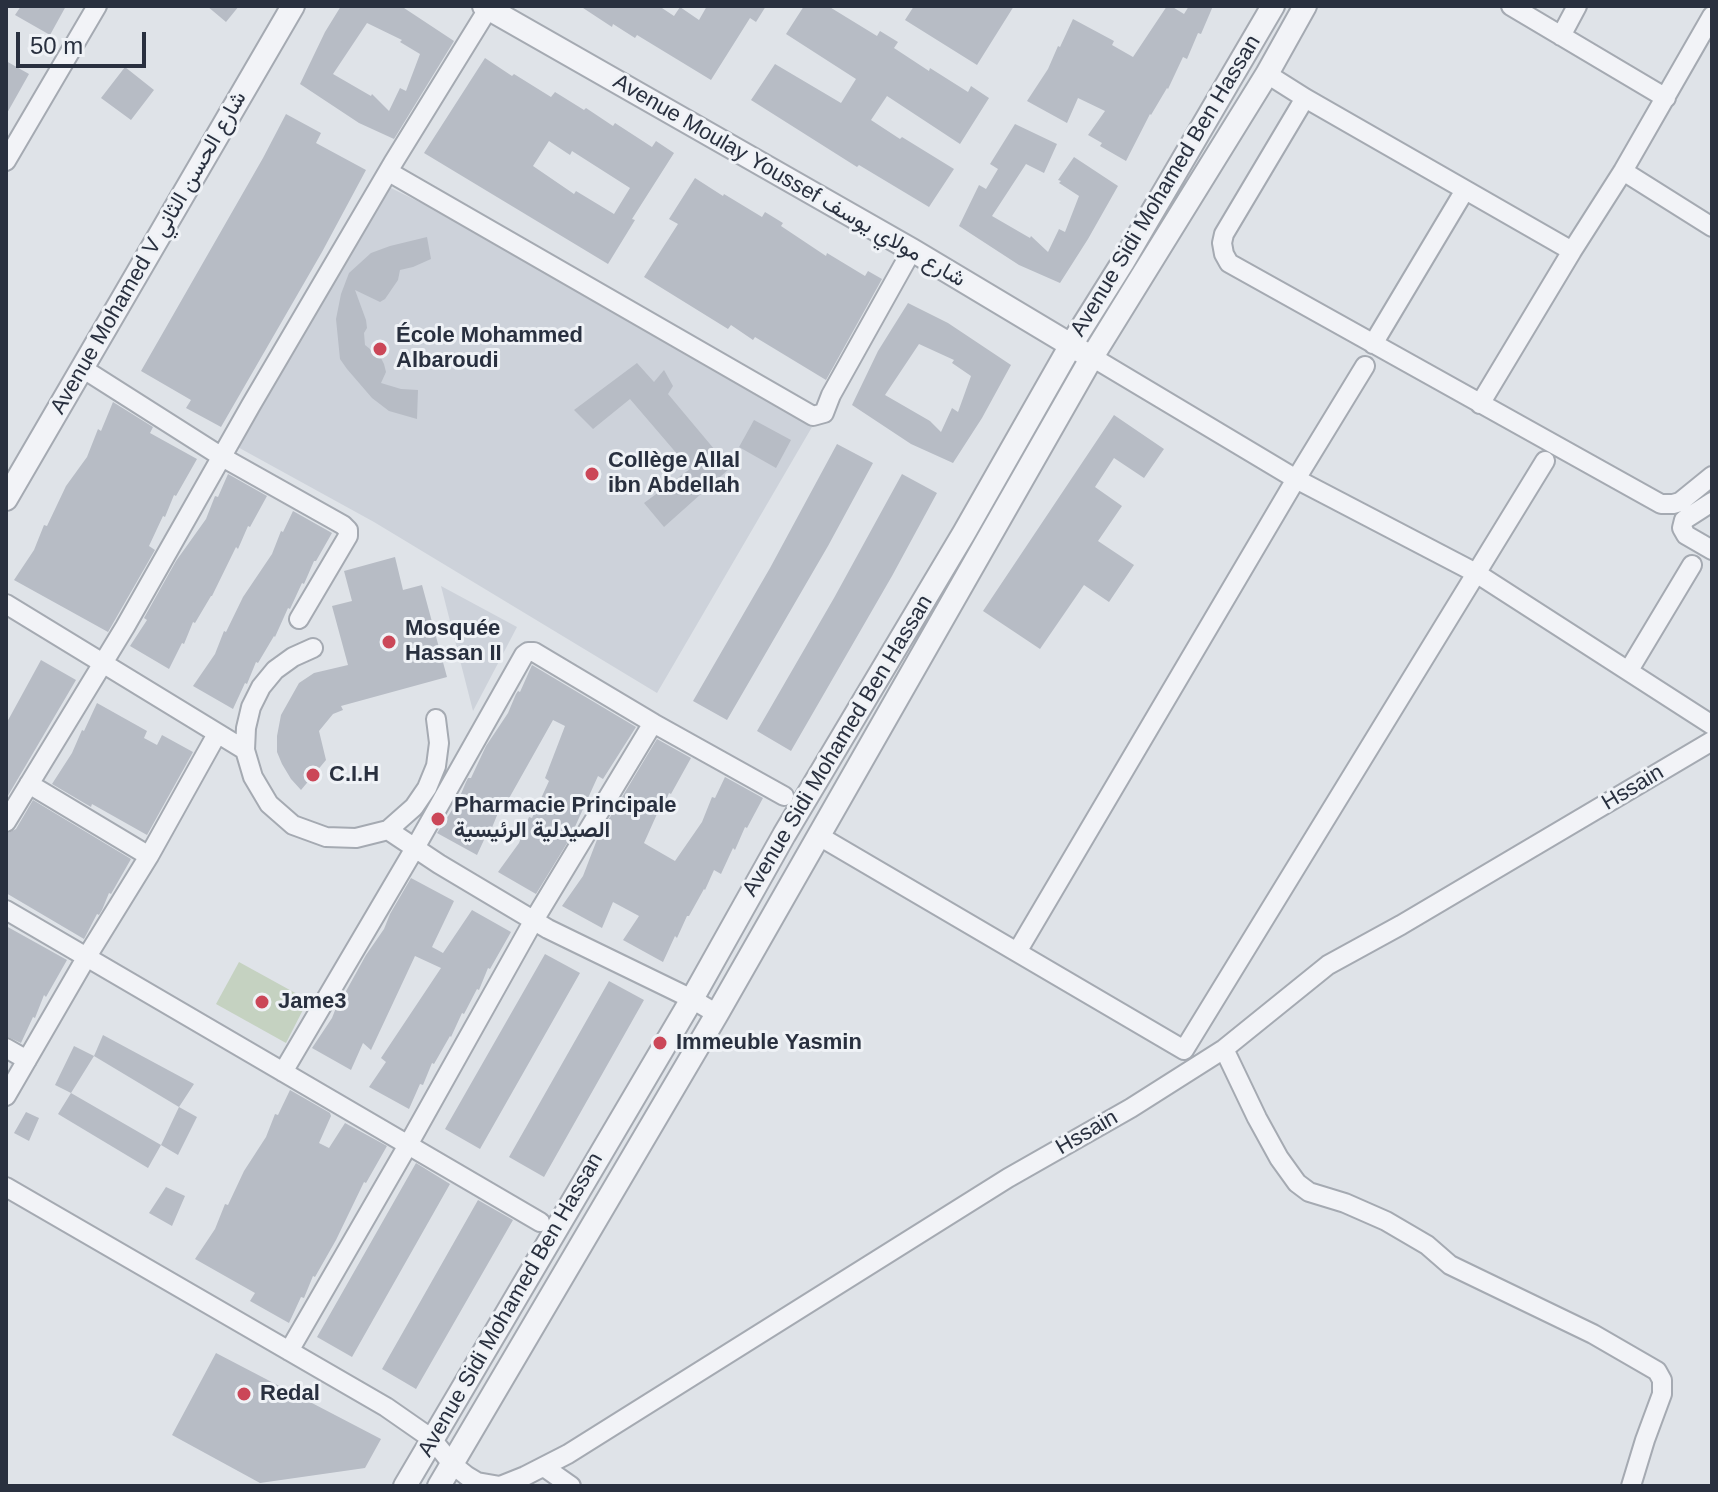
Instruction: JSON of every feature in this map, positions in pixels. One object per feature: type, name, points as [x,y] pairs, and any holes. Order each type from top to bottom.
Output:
[{"type":"street","points":[[6,161],[97,6]]},
{"type":"street","name":"Avenue Mohamed V شارع الحسن الثاني","points":[[6,499],[293,6]]},
{"type":"street","name":"Avenue Sidi Mohamed Ben Hassan","points":[[405,1486],[1071,345],[1273,6]]},
{"type":"street","name":"Avenue Sidi Mohamed Ben Hassan","points":[[439,1486],[717,1014],[1092,357],[1267,74],[1305,6]]},
{"type":"street","points":[[1511,6],[1666,98]]},
{"type":"street","points":[[1561,36],[1577,6]]},
{"type":"street","points":[[6,822],[159,569],[303,316],[486,7]]},
{"type":"street","name":"Avenue Moulay Youssef شارع مولاي يوسف","points":[[486,7],[912,250],[1092,357]]},
{"type":"street","points":[[1480,404],[1623,171],[1712,16]]},
{"type":"street","points":[[1267,74],[1572,251]]},
{"type":"street","points":[[1305,98],[1224,234],[1222,243],[1229,263],[1661,504],[1680,502],[1712,476]]},
{"type":"street","points":[[1623,171],[1712,227]]},
{"type":"street","points":[[389,172],[813,416],[824,413],[912,250]]},
{"type":"street","points":[[1373,344],[1465,190]]},
{"type":"street","points":[[1092,357],[1296,479],[1476,573],[1712,725]]},
{"type":"street","points":[[1017,952],[1365,366]]},
{"type":"street","points":[[82,368],[222,457],[348,530],[348,536],[299,619]]},
{"type":"street","points":[[819,836],[1184,1050],[1545,461]]},
{"type":"street","points":[[1710,542],[1686,535],[1682,523],[1712,502]]},
{"type":"street","points":[[1629,670],[1692,565]]},
{"type":"street","points":[[6,604],[245,750]]},
{"type":"street","points":[[313,648],[275,670],[261,687],[251,707],[246,728],[245,750],[253,777],[269,804],[293,825],[326,837],[356,838],[388,830],[414,807],[427,788],[436,766],[439,743],[436,719]]},
{"type":"street","points":[[283,1072],[528,652],[534,652],[784,796]]},
{"type":"street","points":[[289,1351],[534,920],[653,723]]},
{"type":"street","points":[[6,1096],[149,856],[217,734]]},
{"type":"street","name":"Hssain","points":[[452,1464],[477,1482],[500,1486],[544,1467],[1008,1178],[1131,1108],[1224,1049],[1328,965],[1712,741]]},
{"type":"street","points":[[29,784],[149,856]]},
{"type":"street","points":[[388,830],[534,920],[717,1014]]},
{"type":"street","points":[[6,910],[540,1222]]},
{"type":"street","points":[[6,1048],[27,1060]]},
{"type":"street","points":[[1224,1049],[1279,1158],[1297,1183],[1309,1192],[1386,1221],[1427,1245],[1450,1265],[1593,1334],[1657,1371],[1662,1380],[1662,1394],[1631,1486]]},
{"type":"street","points":[[6,1187],[386,1407],[432,1439],[452,1464]]},
{"type":"street","points":[[544,1467],[571,1486]]},
{"type":"shaded area","name":"Collège Allal ibn Abdellah","points":[[387,186],[522,253],[812,427],[657,693],[374,522],[234,445]]},
{"type":"shaded area","points":[[441,586],[517,627],[473,711]]},
{"type":"green space","name":"Jame3","points":[[239,962],[308,1000],[286,1043],[216,1004]]},
{"type":"building","points":[[21,6],[66,6],[50,35],[15,15]]},
{"type":"building","points":[[207,6],[239,6],[226,22]]},
{"type":"building","points":[[341,6],[401,6],[454,41],[394,139],[359,123],[300,84]],"holes":[[[367,23],[402,40],[400,42],[420,54],[406,91],[400,88],[389,111],[372,94],[333,74]]]},
{"type":"building","points":[[580,6],[659,6],[674,16],[680,7],[699,20],[707,6],[766,6],[756,22],[750,18],[711,80],[637,35],[635,38],[613,24],[612,27]]},
{"type":"building","points":[[804,6],[828,6],[877,36],[880,31],[898,42],[894,48],[929,71],[930,68],[968,92],[971,86],[989,98],[960,144],[887,96],[871,120],[954,169],[929,207],[859,165],[857,167],[751,100],[775,64],[841,103],[856,79],[786,34]]},
{"type":"building","points":[[914,6],[1014,6],[977,65],[905,20]]},
{"type":"building","points":[[1167,6],[1184,14],[1189,6],[1213,6],[1187,59],[1183,57],[1126,161],[1088,135],[1105,111],[1078,98],[1067,123],[1027,101],[1048,69],[1073,19],[1114,41],[1112,45],[1133,57]]},
{"type":"building","points":[[485,58],[551,97],[555,92],[613,126],[615,123],[652,147],[656,141],[674,153],[608,264],[424,153]],"holes":[[[549,141],[570,155],[572,151],[630,188],[614,214],[576,191],[574,194],[533,166]]]},
{"type":"building","points":[[6,61],[29,74],[6,115]]},
{"type":"building","points":[[125,67],[154,90],[131,120],[101,98]]},
{"type":"building","points":[[286,114],[321,133],[316,143],[366,170],[221,427],[186,408],[191,400],[141,371]]},
{"type":"building","points":[[1015,124],[1057,144],[1044,173],[1026,164],[992,216],[1031,236],[1048,252],[1059,229],[1065,232],[1079,196],[1058,180],[1074,157],[1118,186],[1060,283],[1019,265],[959,226],[979,185],[986,189],[998,169],[990,164]]},
{"type":"building","points":[[695,178],[762,217],[765,212],[826,256],[827,253],[865,276],[868,271],[882,279],[826,380],[755,337],[753,340],[731,325],[728,329],[644,277],[678,224],[669,219]]},
{"type":"building","points":[[427,237],[431,259],[400,270],[398,280],[385,299],[380,302],[355,290],[366,320],[365,345],[384,364],[386,372],[381,383],[418,390],[417,419],[389,411],[372,398],[347,369],[340,359],[336,319],[349,273],[371,253]]},
{"type":"building","points":[[908,303],[948,323],[1011,365],[953,463],[911,444],[852,405],[878,351]],"holes":[[[919,344],[954,360],[952,363],[971,376],[958,412],[952,408],[941,432],[930,421],[885,395]]]},
{"type":"building","points":[[637,363],[654,382],[664,370],[673,386],[668,394],[730,468],[664,527],[644,503],[690,469],[630,399],[593,429],[574,410]]},
{"type":"building","points":[[113,402],[153,427],[150,433],[197,459],[174,495],[149,546],[155,550],[108,632],[14,580],[34,550],[66,486],[87,457]]},
{"type":"building","points":[[1114,415],[1164,449],[1144,478],[1114,458],[1095,487],[1122,506],[1098,541],[1134,565],[1109,602],[1084,585],[1040,649],[983,611]]},
{"type":"building","points":[[754,420],[791,440],[776,468],[739,447]]},
{"type":"building","points":[[837,444],[873,463],[727,720],[693,701]]},
{"type":"building","points":[[228,474],[267,496],[169,669],[130,646],[147,620],[144,618],[176,561],[206,519]]},
{"type":"building","points":[[902,474],[937,493],[791,751],[757,731]]},
{"type":"building","points":[[293,511],[332,533],[288,608],[275,637],[256,662],[233,709],[193,686],[215,654],[224,631],[272,554]]},
{"type":"building","name":"Mosquée Hassan II","points":[[395,557],[403,590],[422,585],[447,677],[341,706],[343,710],[333,714],[319,731],[326,760],[301,790],[291,779],[277,752],[281,715],[299,683],[314,673],[348,665],[332,606],[352,601],[344,571]]},
{"type":"building","points":[[41,660],[76,680],[6,799],[6,724]]},
{"type":"building","points":[[532,665],[636,727],[603,779],[598,776],[569,840],[536,894],[498,872],[519,843],[549,781],[545,778],[565,726],[553,720],[503,809],[500,808],[477,855],[437,833],[458,801],[516,694],[520,692]]},
{"type":"building","points":[[97,703],[147,731],[144,738],[157,745],[162,735],[193,752],[147,835],[52,784],[72,753]]},
{"type":"building","points":[[657,739],[691,758],[669,793],[660,815],[657,814],[644,843],[675,861],[702,822],[712,797],[715,798],[725,777],[763,798],[721,874],[714,870],[663,962],[623,940],[639,916],[613,902],[602,928],[562,906],[583,876],[598,837]]},
{"type":"building","points":[[33,800],[131,859],[84,939],[6,893],[6,834],[16,829]]},
{"type":"building","points":[[411,878],[454,901],[432,947],[443,953],[472,910],[511,932],[451,1037],[432,1063],[409,1109],[369,1087],[386,1062],[381,1058],[441,968],[415,956],[371,1050],[363,1043],[351,1070],[312,1048]]},
{"type":"building","points":[[6,926],[67,960],[46,997],[44,995],[21,1043],[6,1036]]},
{"type":"building","points":[[545,954],[580,973],[480,1149],[445,1129]]},
{"type":"building","points":[[609,981],[644,1000],[544,1177],[509,1157]]},
{"type":"building","points":[[103,1035],[194,1084],[179,1107],[94,1056]]},
{"type":"building","points":[[74,1046],[94,1056],[71,1093],[55,1085]]},
{"type":"building","points":[[290,1090],[330,1113],[319,1143],[329,1148],[345,1123],[387,1146],[364,1182],[336,1240],[289,1323],[250,1301],[255,1293],[195,1259],[215,1229],[225,1204],[228,1205]]},
{"type":"building","points":[[71,1093],[161,1145],[148,1168],[58,1114]]},
{"type":"building","points":[[179,1107],[197,1117],[178,1155],[161,1145]]},
{"type":"building","points":[[26,1112],[39,1118],[29,1141],[14,1133]]},
{"type":"building","points":[[416,1163],[450,1184],[352,1357],[317,1337]]},
{"type":"building","points":[[166,1187],[185,1196],[172,1226],[149,1213]]},
{"type":"building","points":[[478,1200],[513,1220],[416,1389],[382,1369]]},
{"type":"building","name":"Redal","points":[[216,1353],[381,1439],[365,1468],[260,1483],[172,1435]]},
{"type":"place","name":"École Mohammed Albaroudi","points":[[380,349]]},
{"type":"place","name":"Collège Allal ibn Abdellah","points":[[592,474]]},
{"type":"place","name":"Mosquée Hassan II","points":[[389,642]]},
{"type":"place","name":"C.I.H","points":[[313,775]]},
{"type":"place","name":"Pharmacie Principale الصيدلية الرئيسية","points":[[438,819]]},
{"type":"place","name":"Jame3","points":[[262,1002]]},
{"type":"place","name":"Immeuble Yasmin","points":[[660,1043]]},
{"type":"place","name":"Redal","points":[[244,1394]]}]
